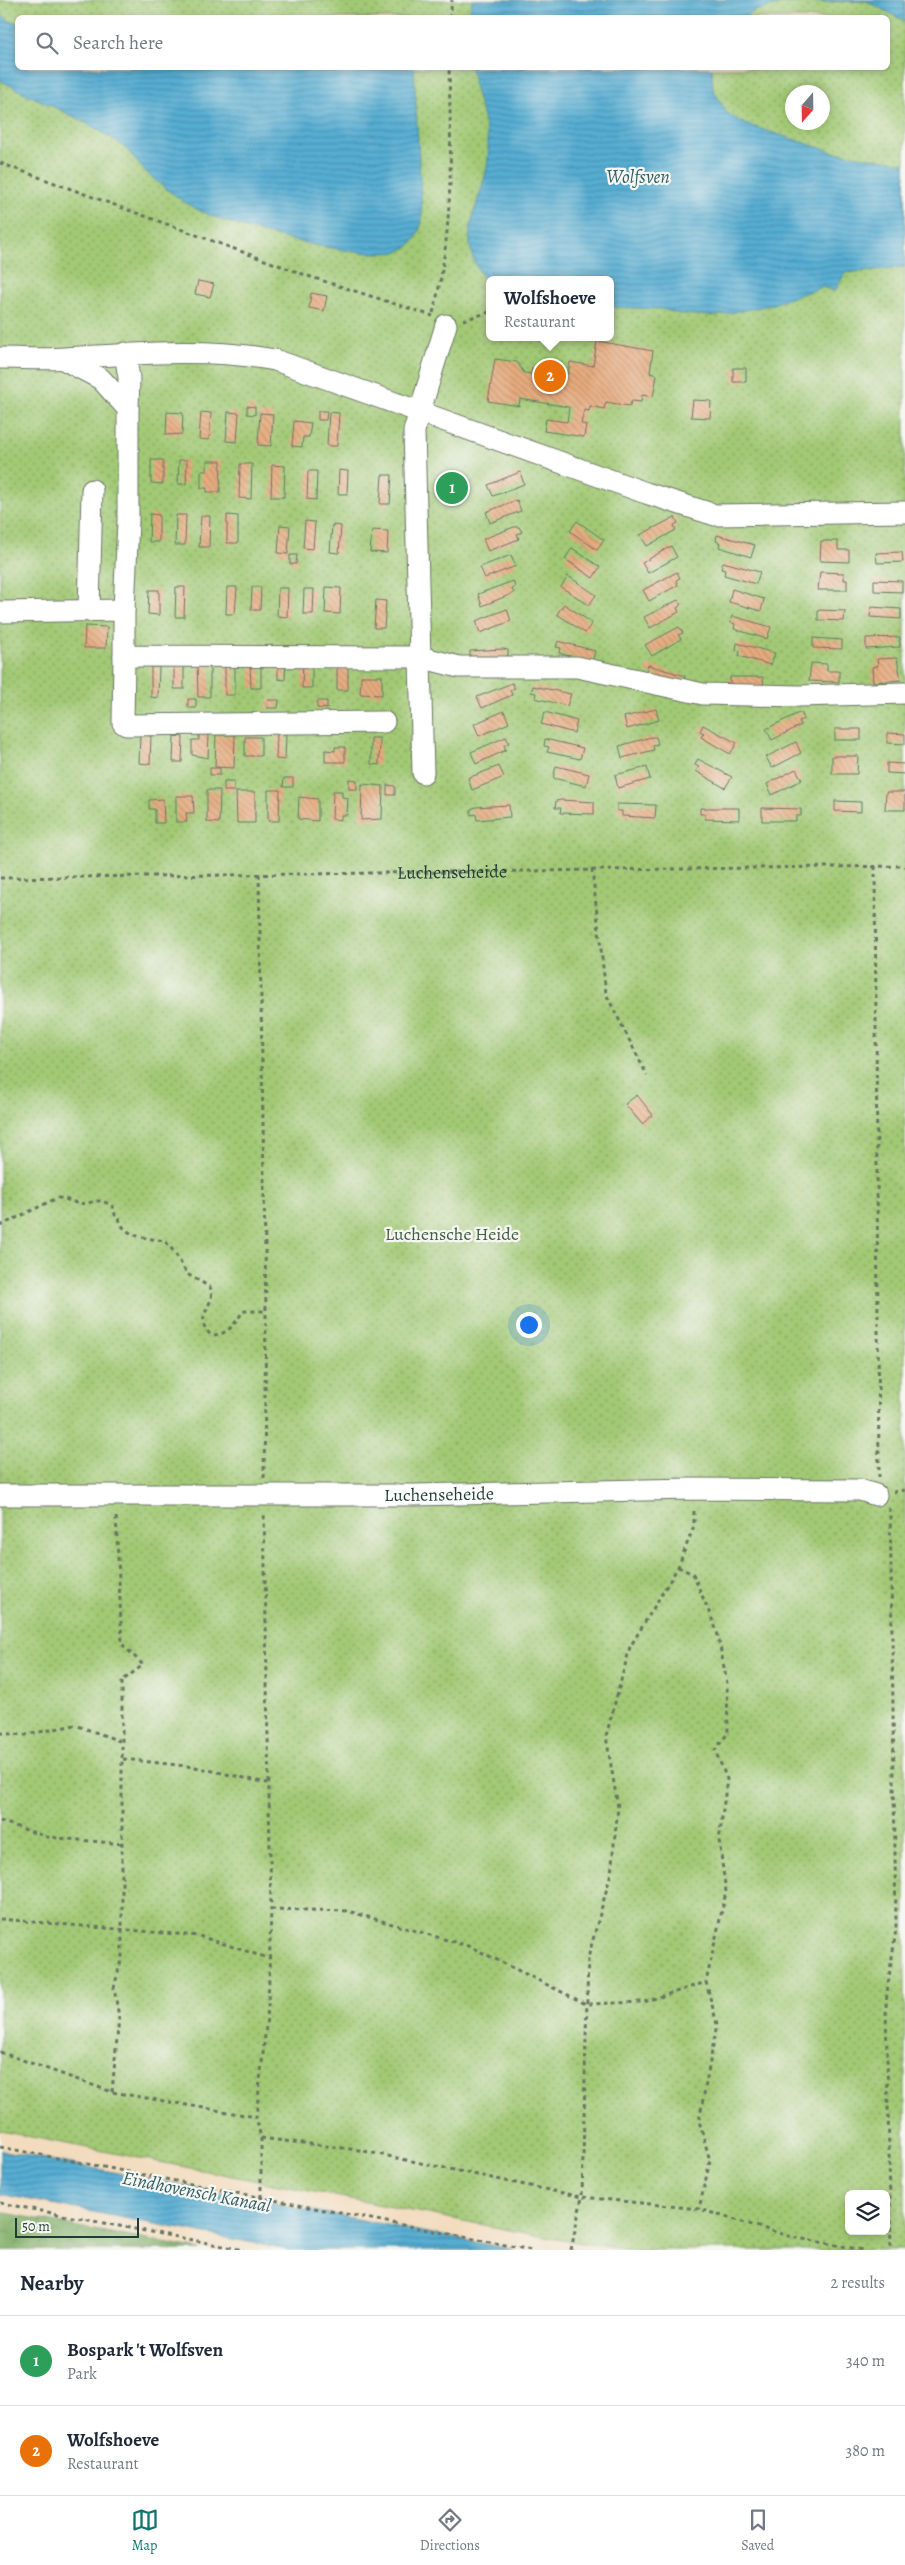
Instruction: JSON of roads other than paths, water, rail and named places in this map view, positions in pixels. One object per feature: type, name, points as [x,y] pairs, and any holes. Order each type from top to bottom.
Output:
[{"type":"street","points":[[423,773],[414,432],[439,320]]},
{"type":"street","points":[[0,358],[63,358],[125,353],[216,352],[275,360],[715,515],[905,512]]},
{"type":"street","points":[[125,353],[129,378],[128,521],[124,610],[124,723],[126,725],[384,722]]},
{"type":"street","points":[[63,358],[101,379],[128,409]]},
{"type":"street","points":[[89,611],[92,490]]},
{"type":"street","points":[[0,612],[124,610]]},
{"type":"street","points":[[124,656],[420,657],[459,667],[577,667],[703,694],[799,696],[905,693]]},
{"type":"street","name":"Luchenseheide","points":[[0,1495],[264,1496],[691,1489],[860,1490],[876,1495]]},
{"type":"water","points":[[472,0],[905,0],[905,21],[866,1],[785,3],[754,11],[748,15],[469,15]]},
{"type":"water","points":[[0,13],[7,20],[15,22],[15,70],[414,70],[422,216],[420,228],[415,239],[406,248],[395,252],[375,253],[319,246],[228,222],[186,203],[169,191],[144,170],[127,149],[109,137],[79,119],[0,80]]},
{"type":"water","name":"Wolfsven","points":[[471,70],[712,70],[713,89],[726,112],[742,123],[833,152],[905,163],[905,267],[845,273],[835,291],[822,287],[770,305],[715,316],[679,314],[662,309],[614,307],[614,276],[486,276],[486,280],[477,266],[471,248],[470,231],[473,215],[488,162],[488,142]]},
{"type":"water","name":"Eindhovensch Kanaal","points":[[0,2150],[516,2250],[289,2250],[0,2194]]},
{"type":"place","name":"Wolfshoeve","points":[[550,376]]},
{"type":"place","name":"Bospark 't Wolfsven","points":[[452,488]]},
{"type":"park label","name":"Luchensche Heide","points":[[452,1234]]}]
